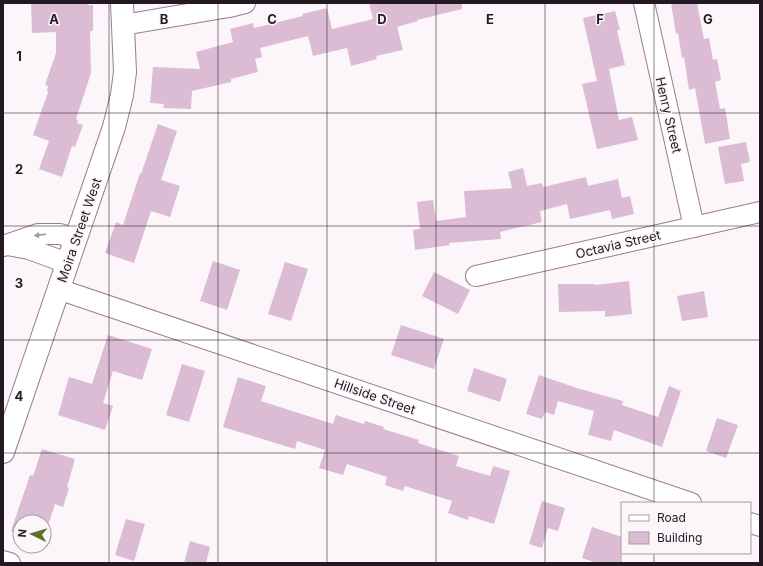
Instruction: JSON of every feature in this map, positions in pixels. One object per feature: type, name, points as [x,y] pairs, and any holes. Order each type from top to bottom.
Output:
[{"type":"main road","name":"Moira Street West","points":[[3,452],[114,128],[122,96],[125,72],[122,3]]},
{"type":"street","points":[[123,26],[245,3]]},
{"type":"street","name":"Henry Street","points":[[644,3],[694,227]]},
{"type":"street","name":"Octavia Street","points":[[476,276],[760,212]]},
{"type":"street","points":[[4,245],[38,234],[60,234],[76,239]]},
{"type":"street","points":[[4,245],[29,249],[67,263]]},
{"type":"street","name":"Hillside Street","points":[[58,289],[689,502]]},
{"type":"street","points":[[3,561],[10,563]]},
{"type":"building","points":[[31,3],[88,3],[88,5],[93,5],[93,31],[90,31],[91,73],[76,119],[78,120],[77,123],[83,125],[75,147],[72,146],[62,177],[39,169],[49,141],[33,135],[48,92],[48,86],[45,85],[56,53],[56,32],[32,33]]},
{"type":"building","points":[[369,3],[462,3],[462,9],[417,20],[418,21],[397,27],[403,50],[376,56],[377,59],[351,66],[347,48],[313,56],[308,36],[260,48],[262,57],[255,59],[258,72],[231,79],[231,82],[192,91],[191,109],[163,108],[164,104],[150,103],[153,67],[200,69],[196,52],[233,42],[230,29],[253,23],[254,28],[303,16],[302,14],[327,8],[332,29],[373,19]]},
{"type":"building","points":[[671,3],[697,3],[704,39],[709,38],[713,60],[717,59],[721,80],[715,82],[720,109],[725,108],[730,139],[705,144],[695,88],[689,90],[684,57],[682,58],[678,33],[676,34]]},
{"type":"building","points":[[615,11],[620,30],[617,30],[625,65],[609,69],[619,120],[632,117],[638,140],[597,149],[582,84],[597,81],[583,18]]},
{"type":"building","points":[[158,124],[177,131],[161,180],[180,186],[170,217],[151,211],[134,263],[105,253],[116,222],[123,225]]},
{"type":"building","points":[[746,142],[750,162],[741,164],[744,181],[725,184],[718,147]]},
{"type":"building","points":[[523,168],[527,186],[542,183],[543,187],[586,177],[588,186],[618,179],[622,198],[630,196],[634,214],[612,219],[610,210],[570,219],[567,204],[540,211],[542,222],[500,232],[501,239],[449,243],[450,245],[415,250],[413,230],[420,229],[417,202],[433,200],[436,221],[466,217],[464,191],[512,188],[508,172]]},
{"type":"building","points":[[213,261],[240,270],[227,310],[200,301]]},
{"type":"building","points":[[285,262],[308,269],[291,321],[268,314]]},
{"type":"building","points":[[434,272],[470,290],[458,314],[422,296]]},
{"type":"building","points":[[629,281],[632,314],[605,317],[605,311],[559,312],[558,284],[595,285]]},
{"type":"building","points":[[704,291],[708,317],[682,321],[677,296]]},
{"type":"building","points":[[401,325],[444,339],[434,369],[391,355]]},
{"type":"building","points":[[108,335],[152,349],[142,380],[113,371],[103,403],[113,406],[105,430],[58,415],[69,377],[92,384]]},
{"type":"building","points":[[182,364],[205,371],[189,422],[166,415]]},
{"type":"building","points":[[474,368],[507,379],[500,402],[467,391]]},
{"type":"building","points":[[539,375],[623,401],[622,405],[658,417],[669,386],[681,391],[662,447],[614,430],[611,441],[588,435],[594,411],[558,401],[554,415],[545,412],[542,419],[526,414]]},
{"type":"building","points":[[238,377],[266,386],[261,401],[333,424],[336,415],[364,424],[365,421],[384,427],[383,429],[419,440],[418,443],[459,456],[456,466],[490,476],[493,466],[510,471],[494,524],[469,516],[468,520],[448,513],[452,501],[405,486],[403,491],[385,485],[387,477],[347,464],[343,475],[319,468],[325,450],[297,441],[295,449],[223,427]]},
{"type":"building","points":[[717,418],[738,425],[726,458],[706,451]]},
{"type":"building","points":[[42,449],[75,459],[67,487],[69,488],[63,507],[55,504],[52,514],[17,514],[30,475],[33,476]]},
{"type":"building","points":[[542,501],[565,508],[558,531],[548,528],[542,548],[529,544]]},
{"type":"building","points":[[126,519],[145,524],[134,561],[115,555]]},
{"type":"building","points":[[592,527],[621,537],[622,563],[597,563],[582,558]]},
{"type":"building","points":[[190,541],[210,547],[206,563],[184,563]]}]
